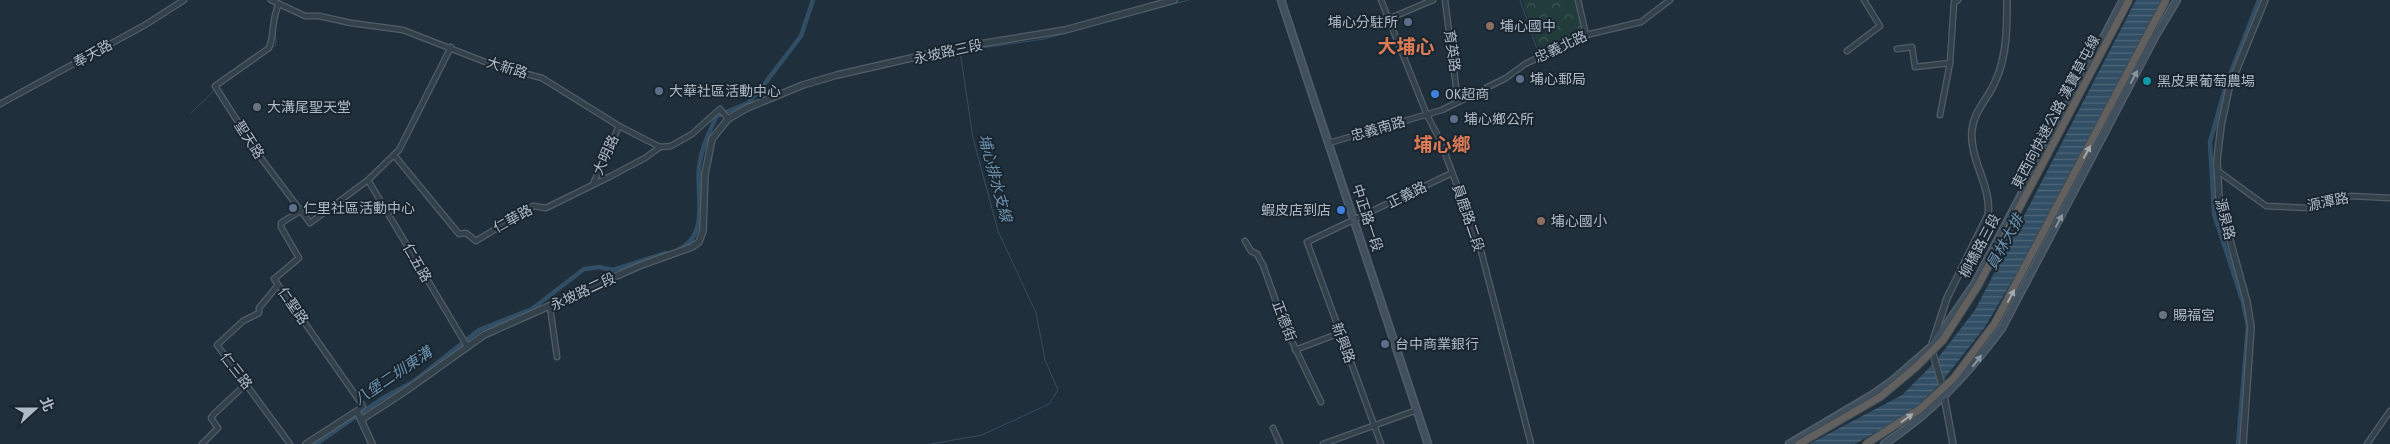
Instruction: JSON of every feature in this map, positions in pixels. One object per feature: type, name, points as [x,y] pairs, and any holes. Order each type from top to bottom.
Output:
[{"type":"highway","points":[[1866,444],[1920,409],[1954,378],[1995,323],[2166,0]]},
{"type":"highway","name":"東西向快速公路 漢寶草屯線","points":[[1799,444],[1880,397],[1915,368],[1943,340],[1979,284],[2125,1]]},
{"type":"main road","name":"中正路一段","points":[[1282,0],[1428,444]]},
{"type":"main road","points":[[1884,444],[1945,398],[1974,366],[2002,328],[2156,35],[2177,0]]},
{"type":"main road","name":"柳橋路三段","points":[[1789,444],[1872,395],[1892,381],[1931,347],[1975,283],[2125,1]]},
{"type":"street","name":"奉天路","points":[[0,104],[145,25],[184,0]]},
{"type":"street","name":"大新路","points":[[272,0],[305,16],[319,16],[351,23],[403,30],[451,46],[493,65],[542,78],[619,126],[660,147]]},
{"type":"street","name":"永坡路三段","points":[[728,119],[768,98],[836,75],[955,48],[1065,30],[1174,0]]},
{"type":"street","name":"員鹿路二段","points":[[1381,0],[1452,173],[1480,247],[1531,444]]},
{"type":"street","points":[[1388,19],[1433,0]]},
{"type":"street","name":"育英路","points":[[1445,0],[1458,102]]},
{"type":"street","points":[[1578,0],[1586,35]]},
{"type":"street","name":"忠義北路","points":[[1427,114],[1458,102],[1506,78],[1525,64],[1586,35],[1641,22],[1670,0]]},
{"type":"street","points":[[1847,51],[1880,26],[1864,0]]},
{"type":"street","points":[[1940,114],[1950,63],[1954,2],[1958,0]]},
{"type":"street","points":[[1953,444],[1945,398],[1931,347],[1947,298],[1988,215],[1990,204],[1974,154],[1972,131],[1976,113],[1995,83],[2003,58],[2007,23],[2007,0]]},
{"type":"street","name":"源泉路","points":[[2243,444],[2252,327],[2219,200],[2220,126],[2229,88],[2265,0]]},
{"type":"street","name":"聖天路","points":[[279,4],[273,20],[273,38],[270,48],[217,89],[261,158],[300,211]]},
{"type":"street","points":[[300,211],[307,222],[314,221],[368,180],[394,155],[404,141],[451,46]]},
{"type":"street","points":[[1897,49],[1912,47],[1915,67],[1950,63]]},
{"type":"street","points":[[660,147],[671,146],[692,134],[720,109],[728,119]]},
{"type":"street","name":"忠義南路","points":[[1329,143],[1427,114]]},
{"type":"street","name":"永坡路二段","points":[[361,420],[484,335],[639,266],[692,247],[699,242],[703,231],[705,174],[709,149],[712,139],[728,119]]},
{"type":"street","name":"大明路","points":[[593,185],[619,126]]},
{"type":"street","name":"仁華路","points":[[394,155],[460,234],[466,232],[476,241],[532,206],[546,208],[645,158],[660,147]]},
{"type":"street","name":"源潭路","points":[[2218,171],[2266,206],[2309,208],[2351,196],[2390,198]]},
{"type":"street","name":"正義路","points":[[1307,242],[1452,173]]},
{"type":"street","name":"仁五路","points":[[368,180],[467,346]]},
{"type":"street","name":"仁聖路","points":[[300,211],[281,223],[283,231],[298,253],[299,258],[274,279],[362,406],[357,411]]},
{"type":"street","name":"正德街","points":[[1245,241],[1251,251],[1257,254],[1263,265],[1295,350],[1321,402]]},
{"type":"street","name":"新興路","points":[[1307,242],[1381,444]]},
{"type":"street","name":"仁三路","points":[[278,285],[259,308],[259,313],[243,322],[217,345],[290,444]]},
{"type":"street","points":[[550,307],[557,357]]},
{"type":"street","points":[[1295,350],[1340,333]]},
{"type":"street","points":[[202,444],[218,428],[211,418],[213,415],[246,383]]},
{"type":"street","points":[[1323,444],[1417,410]]},
{"type":"street","points":[[306,444],[357,411],[372,444]]},
{"type":"street","points":[[2367,444],[2390,411]]},
{"type":"street","points":[[1273,428],[1280,444]]},
{"type":"green space","points":[[1522,0],[1576,0],[1582,32],[1539,50]]},
{"type":"water","points":[[2136,0],[2162,0],[2054,210],[1985,327],[1940,384],[1910,413],[1855,444],[1809,444],[1902,395],[1934,363],[1975,310]]},
{"type":"waterway","points":[[678,250],[688,243],[698,225],[701,154],[717,116],[748,103],[763,86],[801,36],[813,0]]},
{"type":"waterway","name":"埔心排水支線","points":[[931,444],[982,435],[1049,404],[1058,390],[1045,360],[1036,313],[998,231],[973,138],[960,51],[1044,39],[1189,0]]},
{"type":"waterway","points":[[1520,0],[1538,52]]},
{"type":"waterway","points":[[2238,444],[2248,326],[2243,302],[2214,214],[2210,142],[2226,85],[2259,0]]},
{"type":"waterway","points":[[271,48],[276,45],[275,25]]},
{"type":"waterway","points":[[219,87],[260,57]]},
{"type":"waterway","points":[[191,113],[216,89]]},
{"type":"waterway","name":"八堡二圳東溝","points":[[316,444],[383,398],[413,382],[479,330],[532,309],[584,269],[599,267],[613,270],[666,253]]},
{"type":"place","name":"埔心分駐所","points":[[1408,22]]},
{"type":"place","name":"埔心國中","points":[[1490,26]]},
{"type":"place","name":"埔心郵局","points":[[1520,79]]},
{"type":"place","name":"黑皮果葡萄農場","points":[[2147,81]]},
{"type":"place","name":"大華社區活動中心","points":[[659,91]]},
{"type":"place","name":"OK超商","points":[[1435,94]]},
{"type":"place","name":"大溝尾聖天堂","points":[[257,107]]},
{"type":"place","name":"埔心鄉公所","points":[[1454,119]]},
{"type":"place","name":"仁里社區活動中心","points":[[293,208]]},
{"type":"place","name":"蝦皮店到店","points":[[1341,210]]},
{"type":"place","name":"埔心國小","points":[[1541,221]]},
{"type":"place","name":"賜福宮","points":[[2163,315]]},
{"type":"place","name":"台中商業銀行","points":[[1385,344]]},
{"type":"district","name":"大埔心","points":[[1406,46]]},
{"type":"district","name":"埔心鄉","points":[[1442,144]]},
{"type":"water label","name":"員林大排","points":[[2005,242]]}]
